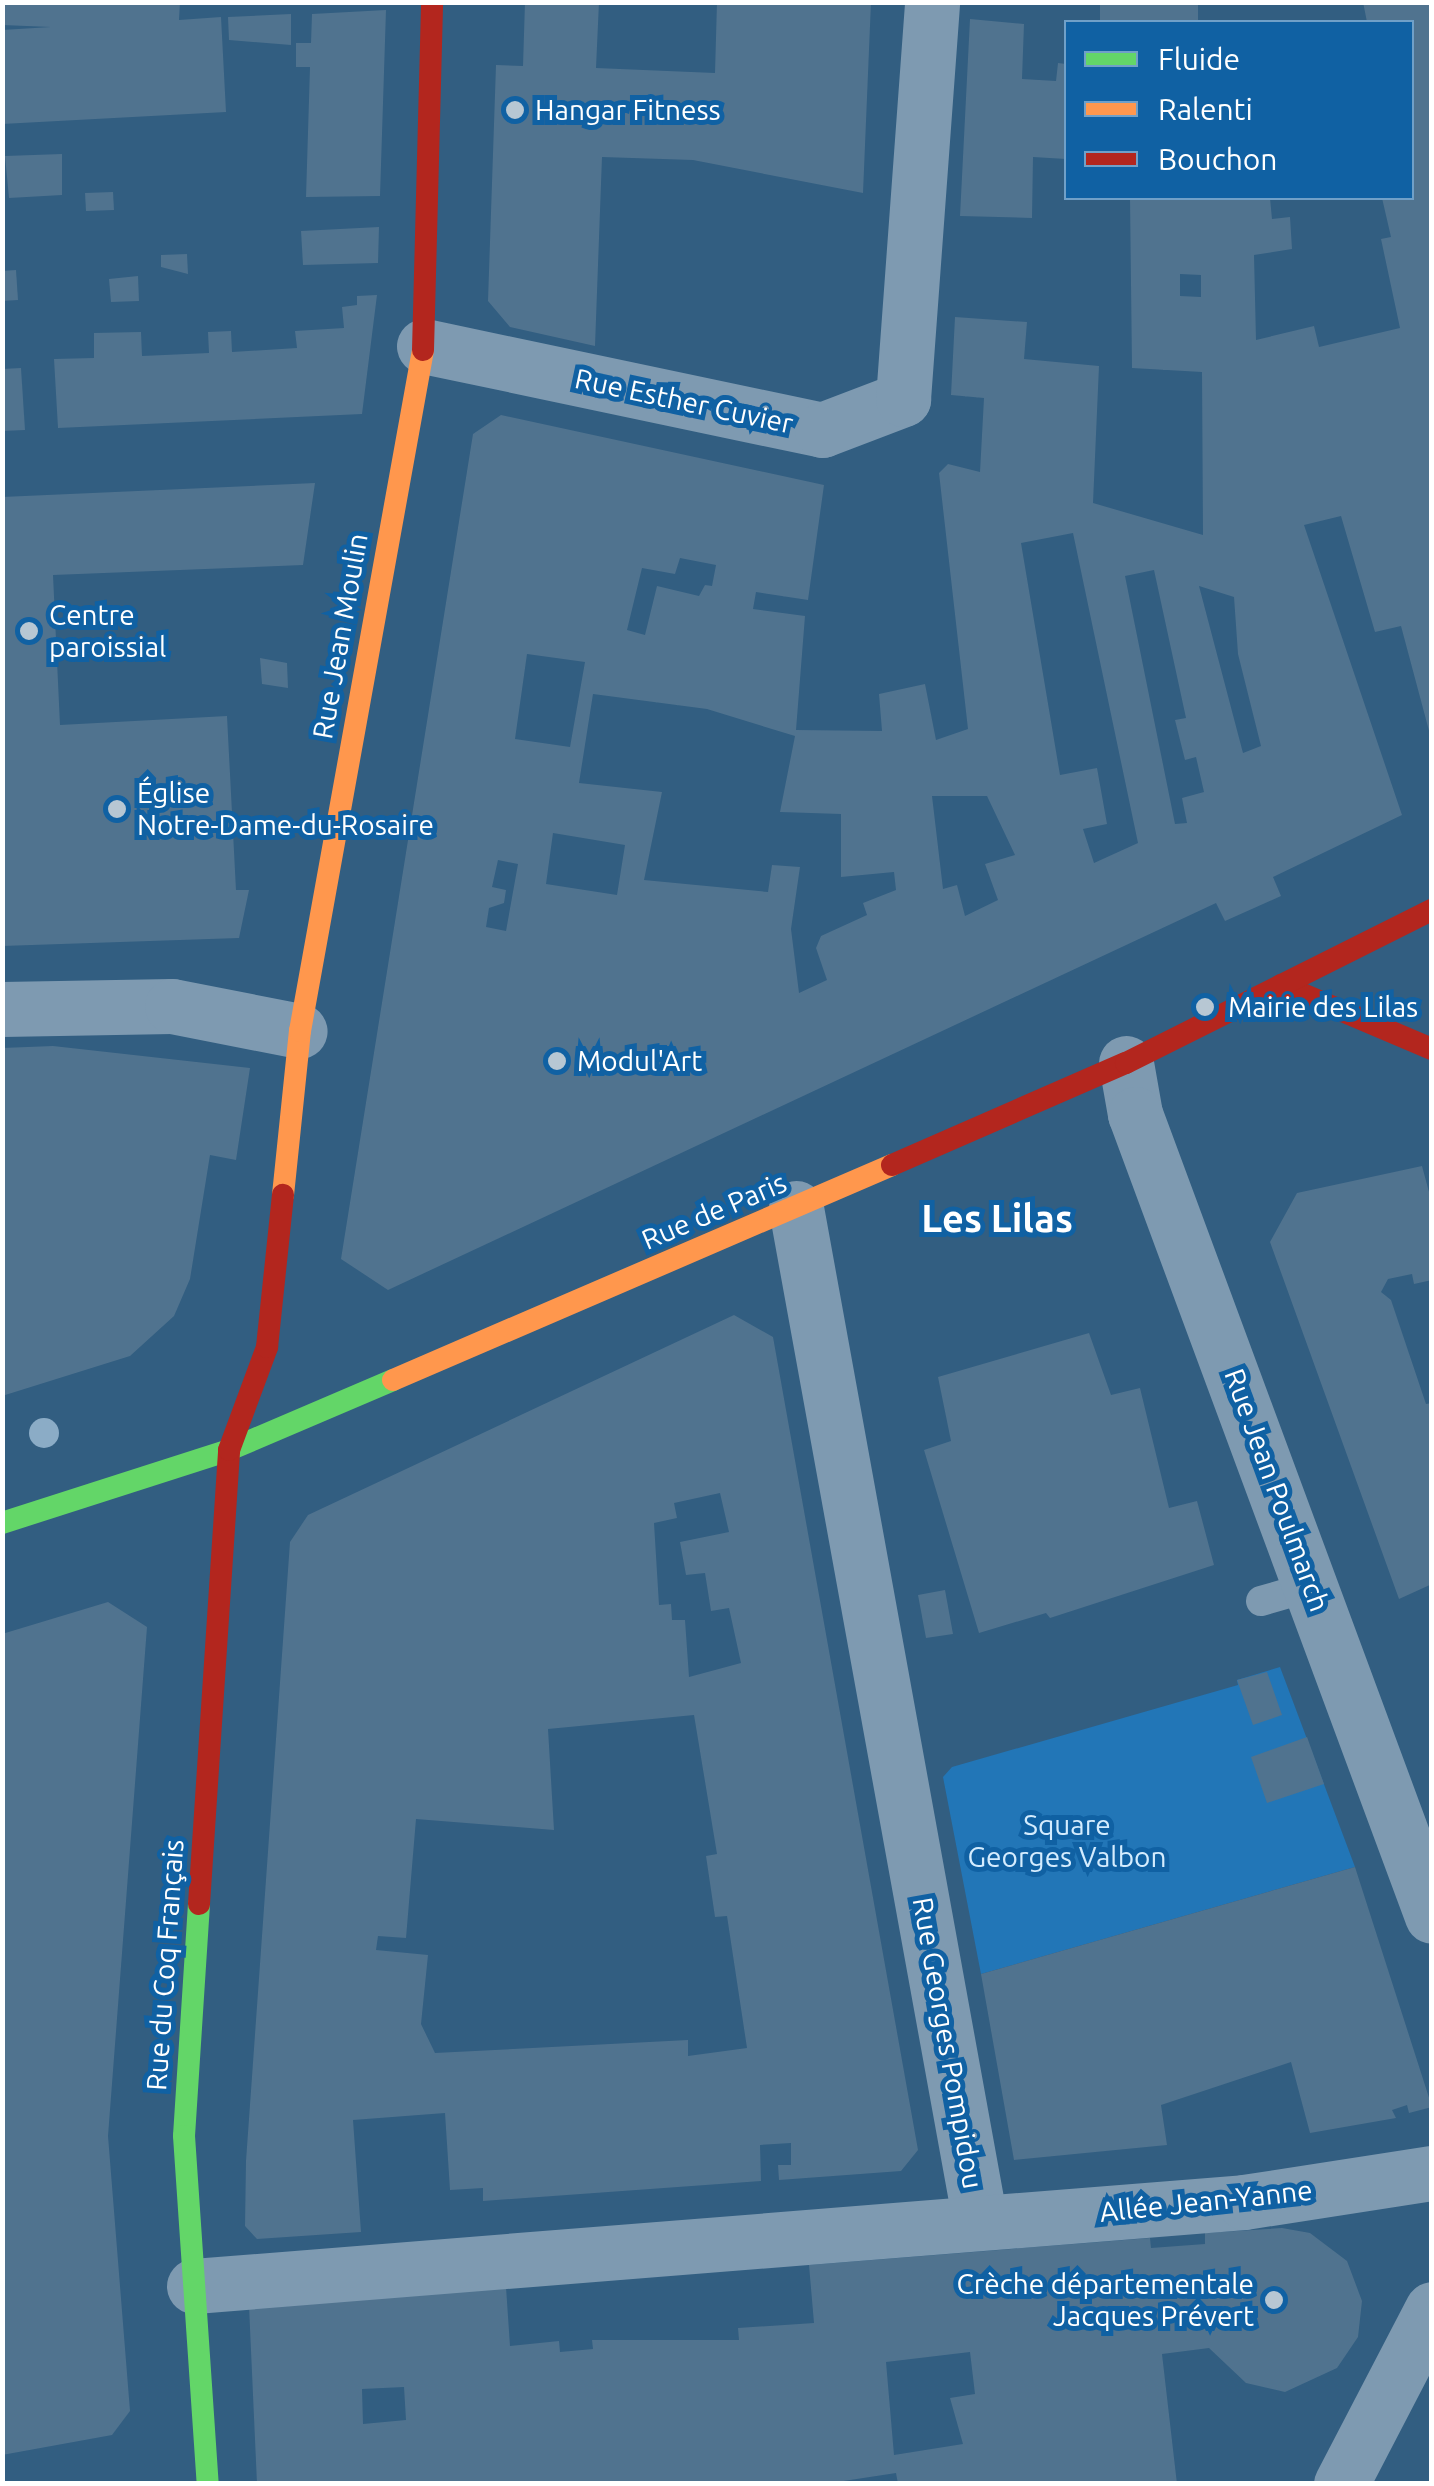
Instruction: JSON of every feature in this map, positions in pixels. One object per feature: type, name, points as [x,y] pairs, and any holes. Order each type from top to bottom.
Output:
[{"type":"street","name":"Rue Jean Moulin","points":[[229,1450],[267,1347],[300,1031],[424,346],[432,2]]},
{"type":"street","name":"Rue Esther Cuvier","points":[[424,346],[822,430],[904,399],[932,2]]},
{"type":"street","name":"Rue de Paris","points":[[2,1523],[229,1450],[796,1208],[1126,1063],[1432,910]]},
{"type":"street","points":[[1281,985],[1432,1049]]},
{"type":"street","points":[[2,1009],[172,1006],[300,1031]]},
{"type":"street","name":"Rue Jean Poulmarch","points":[[1126,1063],[1135,1114],[1313,1586],[1432,1916]]},
{"type":"street","name":"Rue Georges Pompidou","points":[[194,2286],[980,2220],[796,1208]]},
{"type":"street","name":"Rue du Coq Français","points":[[208,2484],[184,2136],[229,1450]]},
{"type":"street","name":"Allée Jean-Yanne","points":[[980,2220],[1244,2202],[1432,2173]]},
{"type":"street","points":[[1340,2484],[1432,2309]]},
{"type":"lane","points":[[1262,1601],[1313,1586]]},
{"type":"green space","name":"Square Georges Valbon","points":[[1280,1667],[1355,1867],[981,1974],[943,1777],[952,1767],[1238,1685],[1237,1680]]},
{"type":"building","points":[[2,2],[180,2],[179,20],[221,17],[226,112],[2,124],[2,30],[51,27],[2,25]]},
{"type":"building","points":[[525,2],[599,2],[596,68],[715,73],[717,2],[871,2],[863,193],[693,160],[602,157],[595,346],[510,327],[488,301],[496,65],[523,66]]},
{"type":"building","points":[[1100,2],[1198,2],[1198,20],[1100,20]]},
{"type":"building","points":[[1363,2],[1432,2],[1432,742],[1401,626],[1375,632],[1341,516],[1304,525],[1402,815],[1273,877],[1281,896],[1225,921],[1216,903],[388,1290],[341,1259],[473,434],[501,415],[824,485],[808,600],[756,592],[753,609],[805,616],[796,730],[882,731],[879,694],[925,684],[936,740],[968,729],[939,473],[948,464],[980,472],[984,398],[951,395],[955,317],[1027,322],[1024,359],[1099,366],[1093,503],[1203,535],[1202,372],[1132,368],[1130,200],[1270,200],[1272,219],[1290,217],[1292,249],[1254,255],[1256,340],[1314,326],[1319,347],[1400,328],[1381,239],[1391,237],[1382,200],[1414,200],[1414,20],[1367,20]],"holes":[[[1180,274],[1201,275],[1201,297],[1180,296]],[[1073,533],[1138,843],[1094,863],[1083,829],[1107,824],[1097,768],[1060,775],[1021,543]],[[680,558],[716,565],[712,586],[705,585],[699,596],[657,586],[645,635],[627,630],[642,568],[675,574]],[[1154,570],[1186,718],[1175,720],[1185,760],[1196,757],[1204,792],[1182,798],[1187,823],[1175,824],[1125,576]],[[1199,586],[1234,597],[1238,654],[1261,746],[1243,753]],[[527,654],[585,662],[570,747],[515,739]],[[593,694],[707,709],[795,736],[780,812],[841,814],[841,877],[894,872],[896,890],[863,903],[867,915],[821,936],[816,948],[827,980],[799,993],[791,929],[800,867],[772,865],[768,892],[644,880],[662,792],[579,783]],[[932,796],[987,796],[1015,855],[985,864],[998,900],[965,916],[957,885],[943,889]],[[553,833],[625,845],[617,895],[546,884]],[[498,860],[518,864],[506,931],[486,927],[489,908],[504,903],[506,890],[492,887]]]},
{"type":"building","points":[[386,10],[380,196],[306,197],[310,67],[296,67],[296,43],[311,43],[312,14]]},
{"type":"building","points":[[291,14],[291,45],[229,40],[228,17]]},
{"type":"building","points":[[970,19],[1024,24],[1022,79],[1056,81],[1058,63],[1064,64],[1064,159],[1033,157],[1032,218],[960,216]]},
{"type":"building","points":[[62,154],[62,195],[9,198],[5,156]]},
{"type":"building","points":[[113,192],[114,210],[86,211],[85,193]]},
{"type":"building","points":[[379,227],[378,263],[303,265],[301,231]]},
{"type":"building","points":[[187,254],[188,274],[161,267],[161,255]]},
{"type":"building","points":[[16,270],[18,300],[2,301],[2,271]]},
{"type":"building","points":[[138,276],[139,301],[111,302],[109,279]]},
{"type":"building","points":[[377,295],[362,414],[58,428],[54,359],[94,358],[94,333],[141,332],[142,356],[209,353],[208,332],[231,331],[232,352],[297,348],[295,331],[344,328],[342,307],[357,305],[357,296]]},
{"type":"building","points":[[21,368],[25,430],[2,431],[2,369]]},
{"type":"building","name":"Église Notre-Dame-du-Rosaire","points":[[315,483],[303,565],[53,575],[60,725],[227,716],[236,890],[249,890],[239,938],[2,946],[2,497]]},
{"type":"building","points":[[260,658],[287,663],[288,688],[262,684]]},
{"type":"building","points":[[53,1046],[250,1068],[236,1160],[210,1155],[190,1279],[174,1316],[130,1356],[2,1396],[2,1048]]},
{"type":"building","points":[[1422,1166],[1432,1203],[1432,1280],[1414,1284],[1412,1274],[1388,1279],[1381,1292],[1391,1300],[1426,1404],[1432,1403],[1432,1584],[1399,1599],[1270,1242],[1297,1193]]},
{"type":"building","points":[[734,1315],[773,1337],[918,2150],[901,2171],[779,2180],[778,2165],[791,2165],[791,2143],[760,2145],[761,2181],[483,2201],[483,2188],[450,2190],[445,2113],[353,2120],[361,2232],[257,2239],[245,2226],[246,2161],[290,1542],[308,1515]],"holes":[[[720,1493],[729,1532],[680,1542],[686,1575],[705,1573],[711,1611],[729,1608],[741,1663],[689,1677],[685,1620],[672,1620],[671,1604],[659,1605],[654,1523],[677,1518],[674,1503]],[[694,1715],[717,1854],[706,1856],[715,1917],[727,1916],[747,2048],[688,2056],[688,2040],[435,2053],[421,2024],[428,1955],[376,1950],[378,1936],[406,1938],[416,1819],[554,1830],[548,1729]]]},
{"type":"building","points":[[1089,1333],[1111,1395],[1140,1388],[1169,1508],[1197,1501],[1214,1565],[1050,1618],[1046,1613],[979,1633],[924,1450],[951,1441],[938,1377]]},
{"type":"building","points":[[945,1590],[953,1634],[926,1638],[918,1595]]},
{"type":"building","points":[[108,1602],[147,1627],[108,2136],[130,2411],[112,2435],[2,2455],[2,1634]]},
{"type":"building","points":[[1267,1672],[1282,1715],[1253,1725],[1237,1680]]},
{"type":"building","points":[[1307,1737],[1324,1784],[1267,1803],[1251,1757]]},
{"type":"building","points":[[1355,1867],[1432,2107],[1409,2113],[1407,2105],[1392,2110],[1396,2118],[1310,2133],[1291,2062],[1161,2105],[1167,2145],[1014,2160],[981,1974]]},
{"type":"building","points":[[1282,2228],[1310,2233],[1347,2261],[1362,2301],[1358,2337],[1337,2368],[1285,2392],[1246,2383],[1209,2348],[1162,2354],[1177,2484],[898,2484],[896,2473],[824,2484],[257,2484],[249,2306],[506,2287],[510,2346],[559,2341],[560,2352],[593,2349],[592,2340],[739,2340],[738,2328],[814,2323],[809,2265],[1150,2238],[1151,2248],[1205,2244],[1205,2233]],"holes":[[[970,2352],[975,2394],[950,2398],[963,2444],[894,2455],[886,2362]],[[404,2387],[406,2420],[363,2424],[362,2389]]]},
{"type":"traffic: fast","points":[[2,1523],[229,1450],[393,1380]]},
{"type":"traffic: fast","points":[[199,1904],[184,2136],[208,2484]]},
{"type":"traffic: slow","points":[[283,1195],[300,1031],[423,350]]},
{"type":"traffic: slow","points":[[393,1380],[892,1165]]},
{"type":"traffic: jam","points":[[423,350],[432,2]]},
{"type":"traffic: jam","points":[[892,1165],[1126,1063],[1432,910]]},
{"type":"traffic: jam","points":[[1281,985],[1432,1049]]},
{"type":"traffic: jam","points":[[199,1904],[229,1450],[267,1347],[283,1195]]},
{"type":"place","name":"Hangar Fitness","points":[[515,110]]},
{"type":"place","name":"Centre paroissial","points":[[29,631]]},
{"type":"place","name":"Église Notre-Dame-du-Rosaire","points":[[117,809]]},
{"type":"place","name":"Mairie des Lilas","points":[[1205,1007]]},
{"type":"place","name":"Modul'Art","points":[[557,1061]]},
{"type":"place","name":"Crèche départementale Jacques Prévert","points":[[1274,2300]]},
{"type":"district","name":"Les Lilas","points":[[997,1219]]}]
